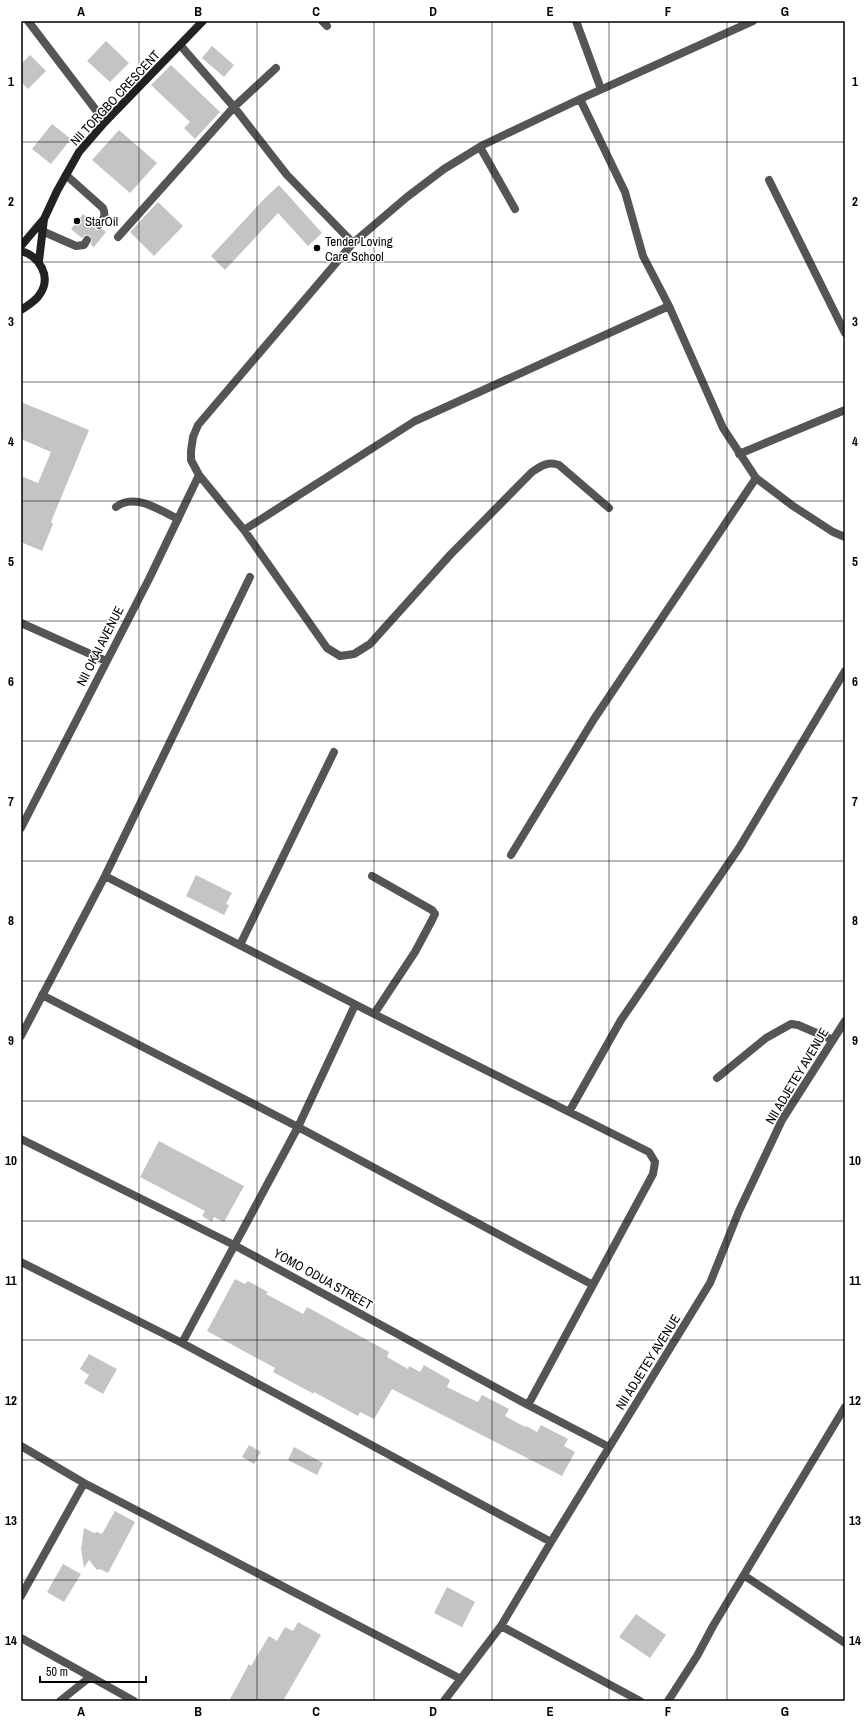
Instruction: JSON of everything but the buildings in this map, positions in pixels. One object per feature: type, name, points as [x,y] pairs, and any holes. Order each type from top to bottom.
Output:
[{"type":"street","points":[[28,21],[105,122]]},
{"type":"street","name":"NII TORGBO CRESCENT","points":[[44,219],[79,152],[105,122],[203,21]]},
{"type":"street","points":[[576,21],[601,89]]},
{"type":"street","points":[[609,508],[559,465],[551,463],[542,466],[532,472],[450,554],[370,644],[354,654],[340,656],[327,648],[244,530],[199,475],[191,460],[192,437],[198,425],[353,243],[444,169],[480,147],[580,98],[753,21]]},
{"type":"street","points":[[180,45],[234,107],[288,175],[353,243]]},
{"type":"street","points":[[118,237],[234,107],[276,68]]},
{"type":"street","points":[[580,98],[625,192],[643,256],[669,306],[723,428],[756,478],[793,506],[845,538]]},
{"type":"street","points":[[480,147],[515,209]]},
{"type":"street","points":[[66,175],[103,208],[105,214],[99,225]]},
{"type":"street","points":[[769,180],[845,333]]},
{"type":"street","points":[[39,261],[44,219]]},
{"type":"street","points":[[21,246],[44,219]]},
{"type":"street","points":[[42,231],[76,246],[84,245],[87,240]]},
{"type":"street","points":[[21,251],[30,253],[39,261],[44,272],[45,283],[40,294],[21,310]]},
{"type":"street","points":[[244,530],[415,421],[669,306]]},
{"type":"street","points":[[739,454],[845,410]]},
{"type":"street","name":"NII OKAI AVENUE","points":[[21,828],[149,579],[199,475]]},
{"type":"street","points":[[510,855],[594,719],[756,478]]},
{"type":"street","points":[[116,507],[120,504],[135,501],[178,519]]},
{"type":"street","points":[[21,1036],[105,876],[250,577]]},
{"type":"street","points":[[21,623],[106,661]]},
{"type":"street","points":[[569,1112],[621,1020],[739,848],[845,671]]},
{"type":"street","points":[[240,945],[334,752]]},
{"type":"street","points":[[105,876],[374,1014],[649,1152],[655,1162],[653,1174],[528,1405]]},
{"type":"street","points":[[372,876],[432,910],[435,914],[415,952],[374,1014]]},
{"type":"street","points":[[42,995],[298,1127],[593,1285]]},
{"type":"street","points":[[182,1343],[298,1127],[356,1004]]},
{"type":"street","name":"NII ADJETEY AVENUE","points":[[444,1701],[501,1626],[710,1283],[739,1211],[782,1120],[845,1021]]},
{"type":"street","points":[[717,1078],[766,1038],[791,1024],[798,1025],[833,1040]]},
{"type":"street","name":"YOMO ODUA STREET","points":[[21,1139],[234,1245],[528,1405],[609,1447]]},
{"type":"street","points":[[21,1262],[182,1343],[551,1542]]},
{"type":"street","points":[[668,1701],[697,1656],[713,1626],[745,1576],[845,1407]]},
{"type":"street","points":[[21,1446],[84,1483],[461,1679]]},
{"type":"street","points":[[21,1596],[84,1483]]},
{"type":"street","points":[[745,1576],[845,1643]]},
{"type":"street","points":[[501,1626],[640,1701]]},
{"type":"street","points":[[21,1638],[134,1701]]},
{"type":"street","points":[[60,1701],[90,1677]]},
{"type":"place","name":"StarOil","points":[[77,221]]},
{"type":"place","name":"Tender Loving Care School","points":[[317,248]]}]
